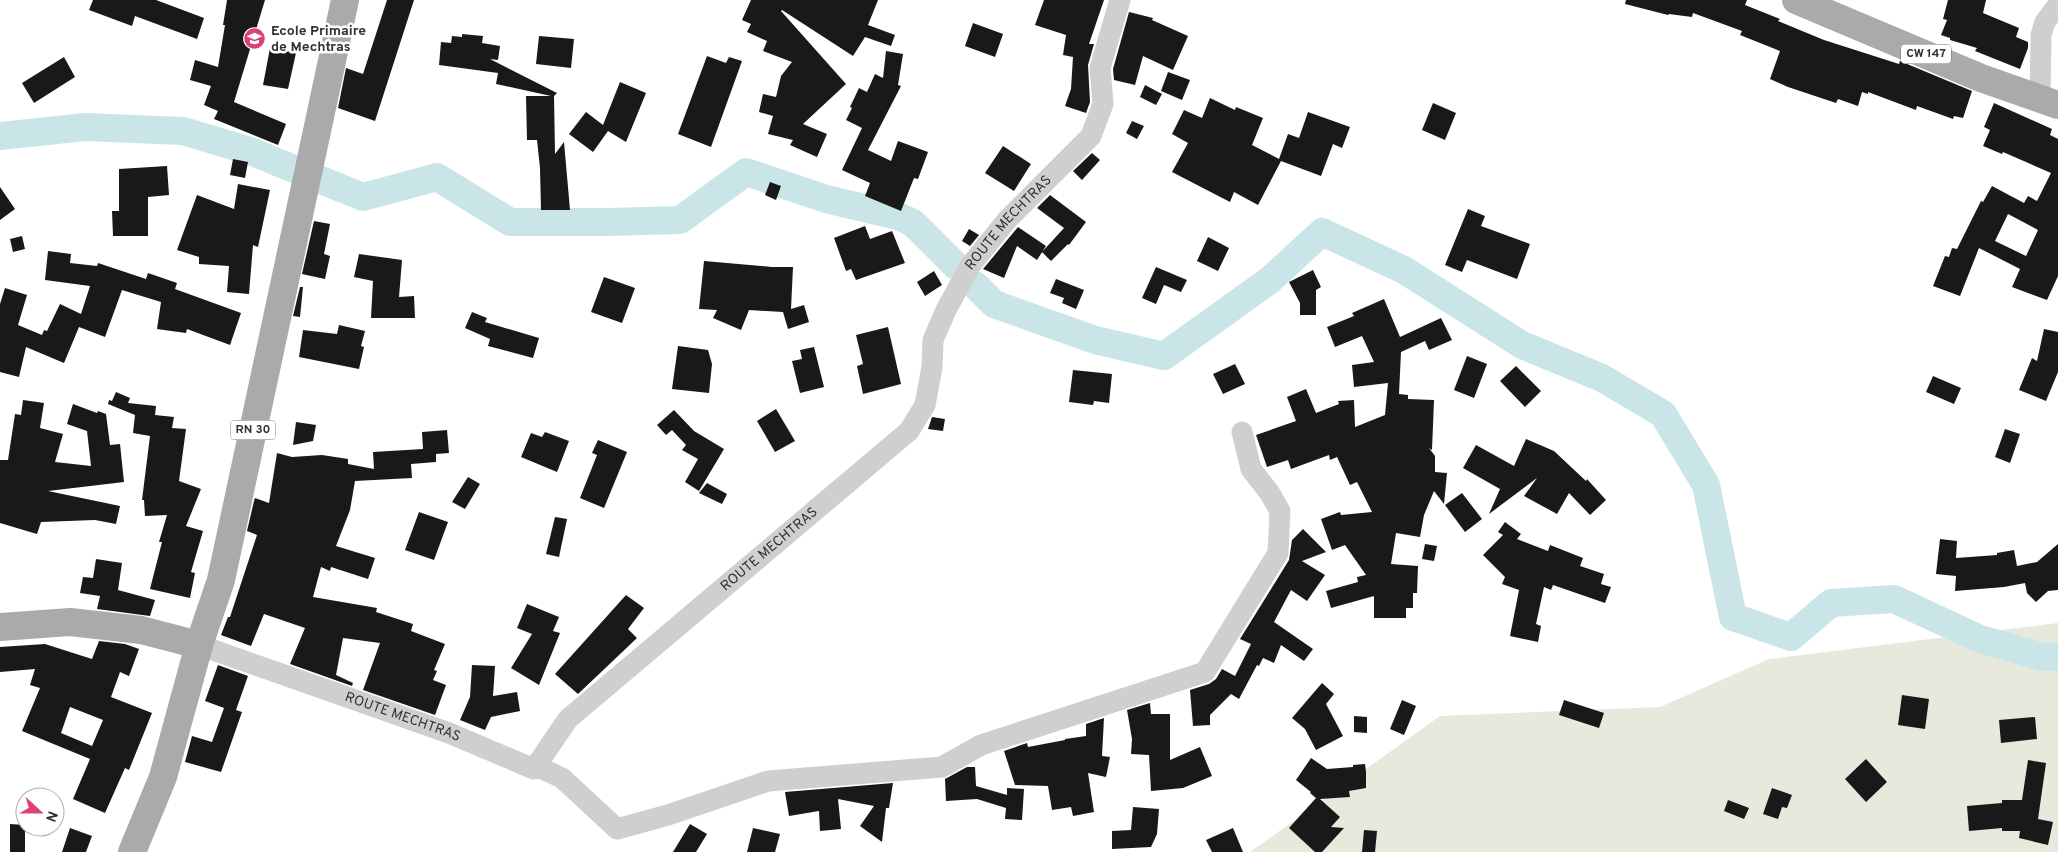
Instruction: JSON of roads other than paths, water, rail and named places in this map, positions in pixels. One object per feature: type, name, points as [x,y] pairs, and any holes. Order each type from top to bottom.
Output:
[{"type":"main road","name":"RN 30","points":[[132,852],[163,777],[199,645],[221,580],[344,0]]},
{"type":"main road","name":"CW 147","points":[[1796,0],[1981,78],[2049,101]]},
{"type":"main road","points":[[0,627],[70,622],[141,630],[199,645]]},
{"type":"street","name":"ROUTE MECHTRAS","points":[[199,645],[449,733],[534,769],[568,719],[909,431],[925,405],[932,367],[933,340],[946,310],[970,266],[1007,220],[1091,136],[1103,104],[1100,68],[1120,0]]},
{"type":"street","points":[[2049,101],[2041,35],[2045,22],[2058,5]]},
{"type":"street","points":[[536,766],[562,778],[617,829],[668,815],[768,781],[942,766],[981,745],[1205,672],[1278,553],[1280,511],[1269,492],[1251,469],[1242,432]]},
{"type":"waterway","points":[[0,136],[85,127],[183,131],[250,151],[294,169]]},
{"type":"waterway","points":[[321,180],[363,197],[437,177],[510,222],[608,222],[680,220],[746,172],[826,199],[898,216],[913,223],[955,265]]},
{"type":"waterway","points":[[975,285],[994,304],[1095,340],[1164,356],[1270,280],[1322,232],[1404,270],[1522,345],[1602,378],[1663,414],[1706,485],[1733,617],[1791,637],[1831,603],[1894,599],[1980,639],[2042,657],[2058,657]]},
{"type":"place","name":"Ecole Primaire de Mechtras","points":[[255,39]]}]
